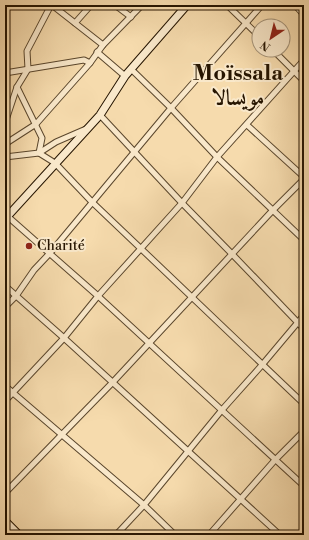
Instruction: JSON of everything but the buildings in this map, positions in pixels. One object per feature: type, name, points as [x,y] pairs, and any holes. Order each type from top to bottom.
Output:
[{"type":"main road","points":[[6,217],[100,115],[125,76],[186,5]]},
{"type":"main road","points":[[5,522],[19,535]]},
{"type":"street","points":[[5,123],[17,86],[28,69],[27,51],[51,5],[102,45]]},
{"type":"street","points":[[75,23],[91,5]]},
{"type":"street","points":[[115,5],[131,17]]},
{"type":"street","points":[[5,144],[36,124],[90,63],[102,45],[142,5]]},
{"type":"street","points":[[227,5],[251,29]]},
{"type":"street","points":[[5,307],[16,296],[34,270],[50,253],[171,108],[262,5]]},
{"type":"street","points":[[295,5],[304,15]]},
{"type":"street","points":[[97,52],[125,76]]},
{"type":"street","points":[[281,58],[304,81]]},
{"type":"street","points":[[5,73],[84,60],[90,63]]},
{"type":"street","points":[[5,401],[64,338],[98,296],[182,203],[217,157],[304,60]]},
{"type":"street","points":[[131,69],[171,108],[217,157],[304,240]]},
{"type":"street","points":[[17,86],[42,138],[39,153]]},
{"type":"street","points":[[100,115],[134,153],[304,329]]},
{"type":"street","points":[[5,493],[113,382],[304,178],[247,125]]},
{"type":"street","points":[[5,157],[39,153],[56,142],[87,129]]},
{"type":"street","points":[[39,153],[55,163],[92,202],[304,404]]},
{"type":"street","points":[[6,217],[50,253],[98,296],[304,486]]},
{"type":"street","points":[[5,286],[113,382],[280,535]]},
{"type":"street","points":[[116,535],[144,505],[221,411],[304,315]]},
{"type":"street","points":[[5,386],[144,505],[174,535]]},
{"type":"street","points":[[209,535],[275,460],[304,431]]},
{"type":"place","name":"Charité","points":[[29,246]]},
{"type":"district","name":"Moïssala مويسالا","points":[[238,86]]}]
